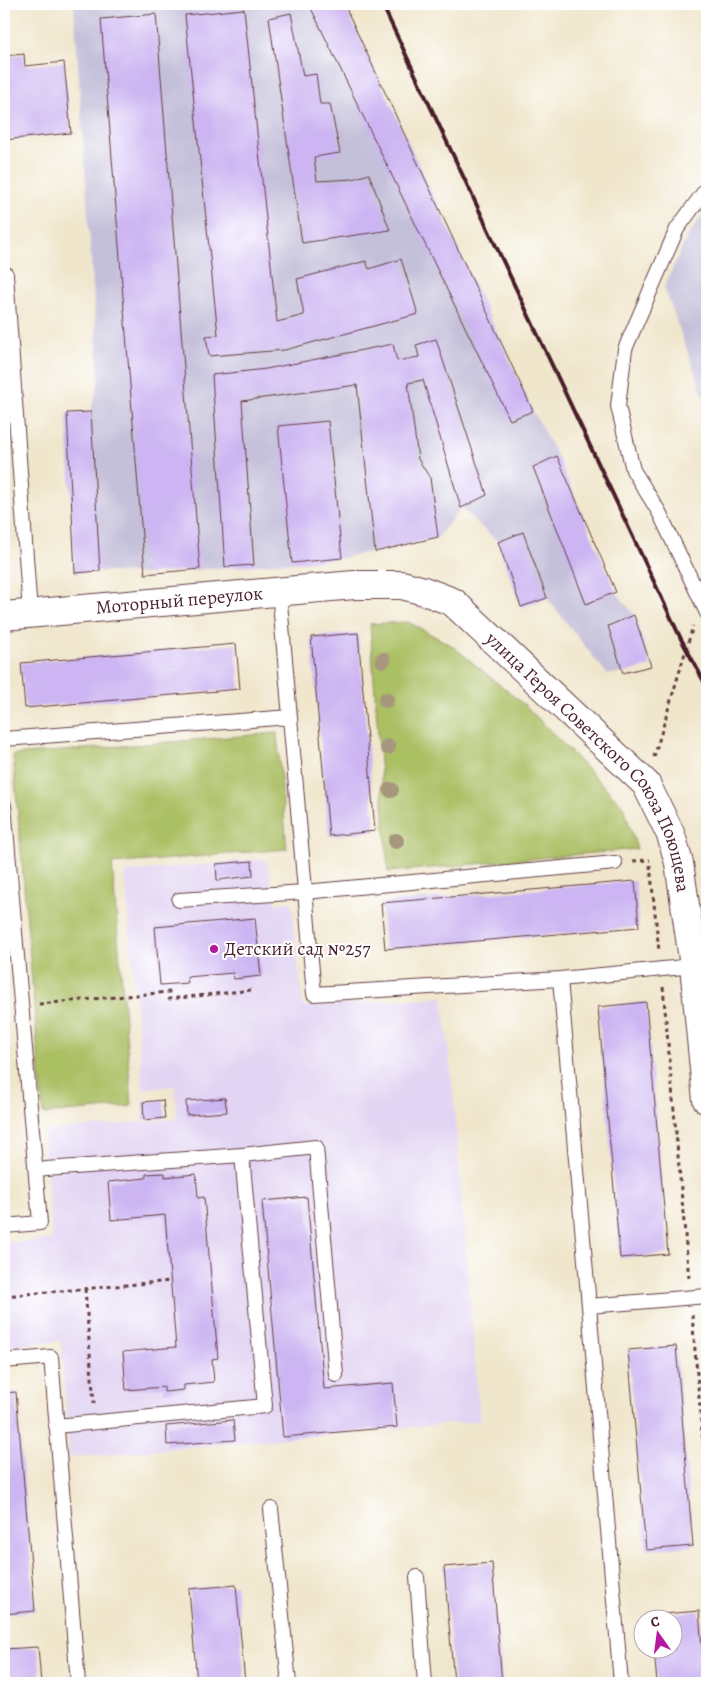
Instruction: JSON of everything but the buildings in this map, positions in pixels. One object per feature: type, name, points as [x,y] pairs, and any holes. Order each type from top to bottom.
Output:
[{"type":"street","name":"Моторный переулок","points":[[17,614],[354,585]]},
{"type":"street","name":"улица Героя Советского Союза Поющева","points":[[354,585],[402,585],[453,602],[646,784],[671,835],[679,864],[694,966],[707,1100]]},
{"type":"lane","points":[[707,188],[678,229],[625,349],[618,406],[633,470],[659,512],[707,613]]},
{"type":"lane","points":[[6,274],[17,614]]},
{"type":"lane","points":[[279,591],[314,994],[560,979],[694,966]]},
{"type":"lane","points":[[4,739],[290,716]]},
{"type":"lane","points":[[4,805],[40,1224],[4,1226]]},
{"type":"lane","points":[[180,900],[305,892],[615,863]]},
{"type":"lane","points":[[560,979],[590,1306],[621,1683]]},
{"type":"lane","points":[[36,1171],[316,1147],[336,1375]]},
{"type":"lane","points":[[56,1426],[265,1406],[242,1154]]},
{"type":"lane","points":[[590,1306],[707,1296]]},
{"type":"lane","points":[[4,1361],[51,1357],[78,1683]]},
{"type":"lane","points":[[271,1509],[289,1683]]},
{"type":"lane","points":[[417,1577],[424,1683]]},
{"type":"path","points":[[646,784],[701,600]]},
{"type":"path","points":[[648,851],[661,969],[707,1490]]},
{"type":"path","points":[[21,1006],[168,992],[169,999],[252,990]]},
{"type":"path","points":[[4,1296],[171,1281]]},
{"type":"path","points":[[85,1289],[96,1422]]},
{"type":"shaded area","points":[[74,4],[344,4],[533,411],[557,456],[616,592],[634,615],[651,666],[623,673],[607,674],[547,598],[521,607],[498,542],[461,508],[438,537],[342,558],[145,574],[100,571],[75,573],[67,413],[91,412],[99,379]]},
{"type":"shaded area","points":[[707,208],[707,405],[664,287],[686,239]]},
{"type":"shaded area","points":[[266,859],[276,904],[291,901],[303,1007],[443,997],[453,1093],[480,1421],[70,1458],[61,1341],[4,1346],[4,1243],[52,1239],[43,1131],[177,1119],[175,1086],[143,1089],[125,872]]},
{"type":"green space","points":[[408,622],[451,645],[527,707],[623,806],[637,849],[388,872],[370,624]]},
{"type":"green space","points":[[277,733],[287,849],[112,864],[132,1106],[43,1114],[13,755]]},
{"type":"railway","points":[[382,4],[681,639],[707,687]]},
{"type":"place","name":"Детский сад №257","points":[[214,949]]}]
